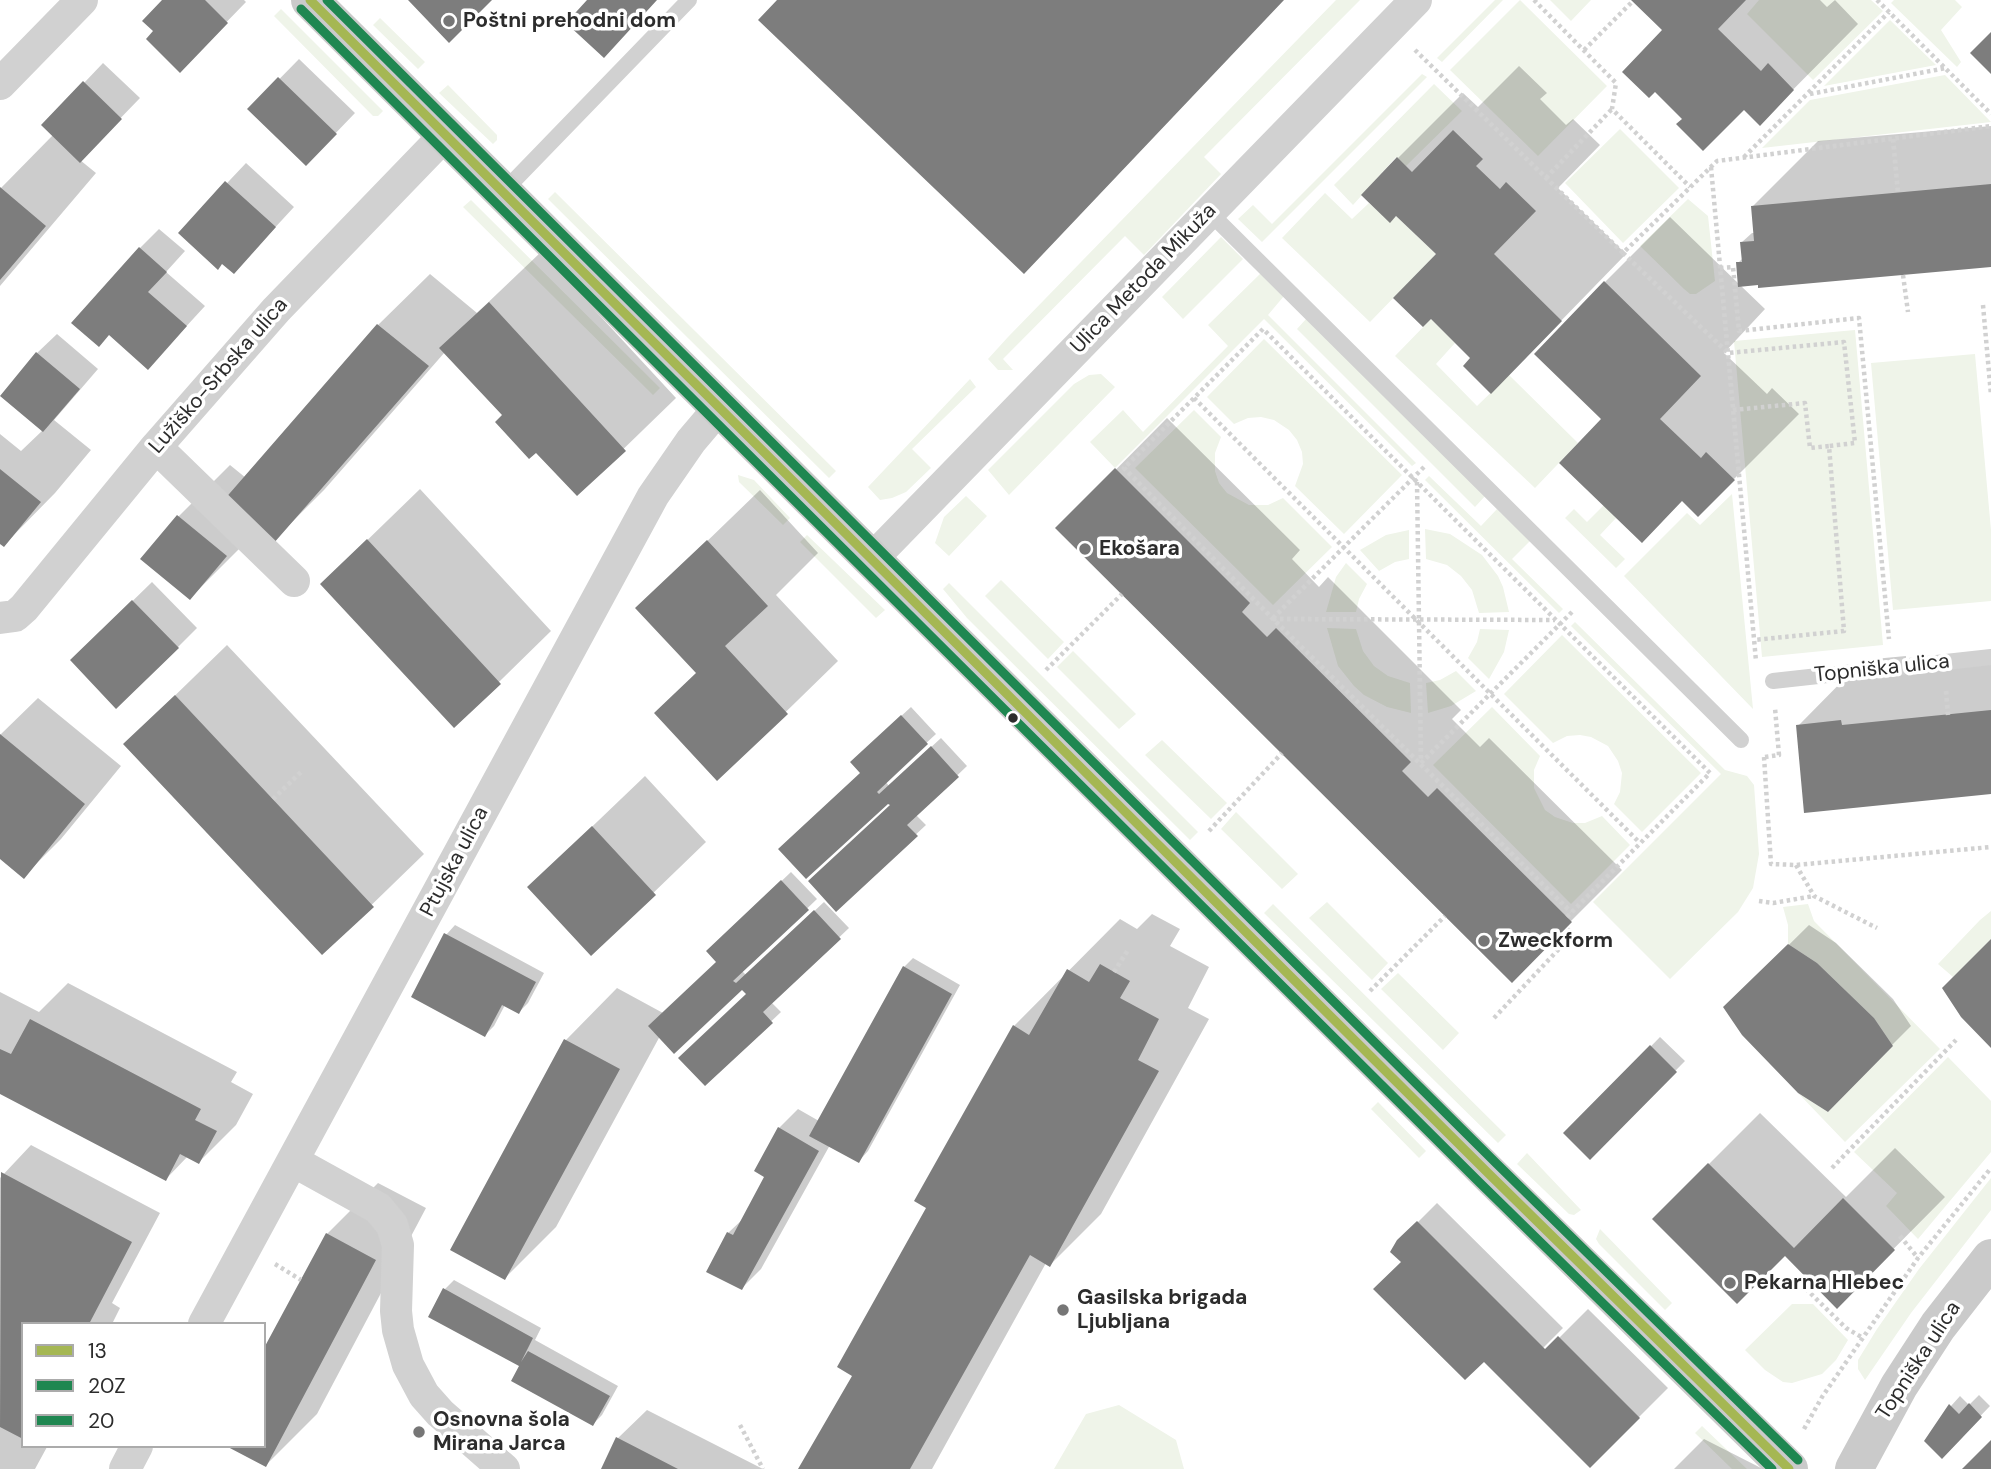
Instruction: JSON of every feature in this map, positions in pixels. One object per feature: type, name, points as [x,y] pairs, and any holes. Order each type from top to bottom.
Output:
[{"type":"street","points":[[0,84],[82,0]]},
{"type":"street","points":[[310,0],[1488,1173],[1789,1469]]},
{"type":"street","name":"Ulica Metoda Mikuža","points":[[872,559],[1416,0]]},
{"type":"street","name":"Lužiško-Srbska ulica","points":[[0,618],[15,616],[24,608],[156,447],[276,310],[444,135]]},
{"type":"street","name":"Ptujska ulica","points":[[205,1322],[653,496],[691,441],[719,408]]},
{"type":"street","points":[[156,447],[294,581]]},
{"type":"street","points":[[293,1161],[378,1208],[392,1225],[398,1245],[398,1330],[408,1365],[424,1395],[440,1413],[505,1469]]},
{"type":"street","name":"Topniška ulica","points":[[1854,1469],[1899,1386],[1938,1326],[1982,1274]]},
{"type":"street","points":[[125,1469],[136,1448]]},
{"type":"lane","points":[[503,192],[690,0]]},
{"type":"lane","points":[[1209,212],[1741,740]]},
{"type":"lane","name":"Topniška ulica","points":[[1773,681],[1991,657]]},
{"type":"path","points":[[1534,0],[1616,83],[1612,109],[1546,178]]},
{"type":"path","points":[[1877,0],[1991,114]]},
{"type":"path","points":[[1584,50],[1633,2]]},
{"type":"path","points":[[1744,157],[1889,12]]},
{"type":"path","points":[[1390,26],[1728,353],[1844,342],[1855,443],[1810,448],[1805,403],[1733,410]]},
{"type":"path","points":[[1809,94],[1946,68]]},
{"type":"path","points":[[1612,109],[1690,187]]},
{"type":"path","points":[[1623,253],[1717,161],[1991,126]]},
{"type":"path","points":[[1893,139],[1898,193]]},
{"type":"path","points":[[1711,167],[1756,666]]},
{"type":"path","points":[[1720,268],[1733,267],[1739,331],[1859,318],[1891,668]]},
{"type":"path","points":[[1903,275],[1908,312]]},
{"type":"path","points":[[1983,305],[1991,395]]},
{"type":"path","points":[[1263,329],[1415,480],[1710,773],[1569,915],[1421,763],[1272,619],[1124,468],[1263,329]]},
{"type":"path","points":[[1194,398],[1640,843]]},
{"type":"path","points":[[1754,640],[1844,631],[1829,446]]},
{"type":"path","points":[[1272,619],[1415,480],[1425,466]]},
{"type":"path","points":[[1415,480],[1421,763]]},
{"type":"path","points":[[1046,670],[1122,594]]},
{"type":"path","points":[[1421,763],[1558,622],[1572,612]]},
{"type":"path","points":[[1272,619],[1558,622]]},
{"type":"path","points":[[1764,757],[1779,755],[1773,681]]},
{"type":"path","points":[[1763,744],[1771,864],[1796,865],[1991,847]]},
{"type":"path","points":[[1209,831],[1282,753]]},
{"type":"path","points":[[273,799],[301,772]]},
{"type":"path","points":[[1796,865],[1814,896],[1877,928]]},
{"type":"path","points":[[1759,901],[1773,903],[1814,896]]},
{"type":"path","points":[[1370,991],[1445,916]]},
{"type":"path","points":[[1494,1018],[1573,934],[1566,928]]},
{"type":"path","points":[[1114,972],[1128,950]]},
{"type":"path","points":[[1832,1168],[1956,1040]]},
{"type":"path","points":[[1822,1397],[1919,1258],[1991,1168]]},
{"type":"path","points":[[1900,1236],[1919,1258]]},
{"type":"path","points":[[1786,1283],[1803,1286],[1846,1328],[1863,1338]]},
{"type":"path","points":[[740,1425],[763,1469]]},
{"type":"shaded area","points":[[1336,0],[1360,0],[1204,157],[1221,174],[1144,255],[1125,236],[1003,359],[1013,370],[998,370],[988,359],[1008,337]]},
{"type":"shaded area","points":[[1495,0],[1503,0],[1442,62],[1437,58]]},
{"type":"shaded area","points":[[1520,0],[1607,86],[1538,156],[1450,70]]},
{"type":"shaded area","points":[[1550,0],[1591,0],[1571,21]]},
{"type":"shaded area","points":[[1759,0],[1871,0],[1883,11],[1813,80],[1747,14]]},
{"type":"shaded area","points":[[1894,0],[1955,0],[1962,7],[1941,30],[1961,62],[1957,67],[1891,3]]},
{"type":"shaded area","points":[[281,9],[383,111],[378,116],[373,116],[274,16]]},
{"type":"shaded area","points":[[380,18],[425,62],[418,69],[373,25]]},
{"type":"shaded area","points":[[1890,20],[1936,65],[1824,86]]},
{"type":"shaded area","points":[[1422,74],[1427,77],[1262,242],[1238,219],[1253,205],[1272,224]]},
{"type":"shaded area","points":[[1945,75],[1991,122],[1762,148],[1810,100]]},
{"type":"shaded area","points":[[1434,84],[1462,111],[1406,166],[1396,157],[1353,205],[1334,185]]},
{"type":"shaded area","points":[[448,85],[497,135],[493,144],[439,93]]},
{"type":"shaded area","points":[[1620,129],[1679,188],[1623,243],[1565,183]]},
{"type":"shaded area","points":[[555,192],[836,471],[829,478],[548,199]]},
{"type":"shaded area","points":[[1325,193],[1352,219],[1369,203],[1390,222],[1396,216],[1436,254],[1370,322],[1282,238]]},
{"type":"shaded area","points":[[1688,199],[1708,216],[1715,281],[1696,294],[1690,294],[1684,289],[1640,246]]},
{"type":"shaded area","points":[[471,200],[660,388],[653,395],[463,207]]},
{"type":"shaded area","points":[[1221,237],[1243,259],[1183,319],[1162,297]]},
{"type":"shaded area","points":[[1261,273],[1284,296],[1268,315],[1416,463],[1412,466],[1264,319],[1115,468],[1090,442],[1123,410],[1143,432],[1228,346],[1208,325]]},
{"type":"shaded area","points":[[1306,319],[1486,495],[1475,507],[1297,329]]},
{"type":"shaded area","points":[[1431,319],[1455,343],[1436,364],[1477,406],[1509,375],[1578,443],[1535,488],[1395,356]]},
{"type":"shaded area","points":[[1855,330],[1883,645],[1762,657],[1734,341]]},
{"type":"shaded area","points":[[1264,339],[1402,475],[1344,534],[1295,486],[1303,464],[1302,452],[1289,430],[1274,420],[1261,417],[1248,418],[1234,424],[1207,397]]},
{"type":"shaded area","points":[[1975,354],[1991,530],[1991,601],[1893,610],[1871,363]]},
{"type":"shaded area","points":[[1101,374],[1115,387],[1009,495],[988,470],[1074,384],[1089,375]]},
{"type":"shaded area","points":[[970,379],[976,387],[912,449],[931,468],[906,492],[880,500],[868,487]]},
{"type":"shaded area","points":[[1194,410],[1221,437],[1215,453],[1215,471],[1219,483],[1227,493],[1249,505],[1268,505],[1283,498],[1332,547],[1273,605],[1135,468]]},
{"type":"shaded area","points":[[738,475],[754,480],[790,518],[783,525],[739,482]]},
{"type":"shaded area","points":[[1429,476],[1481,526],[1497,509],[1530,541],[1512,559],[1563,609],[1559,613],[1425,480]]},
{"type":"shaded area","points":[[1732,494],[1753,709],[1624,576],[1687,513],[1700,525]]},
{"type":"shaded area","points":[[966,496],[987,516],[949,556],[935,543],[944,517]]},
{"type":"shaded area","points":[[1604,505],[1616,518],[1600,535],[1625,559],[1616,568],[1565,518],[1574,509],[1587,522]]},
{"type":"shaded area","points":[[1425,529],[1450,534],[1482,555],[1498,576],[1509,612],[1479,613],[1472,590],[1461,576],[1447,565],[1426,559]]},
{"type":"shaded area","points":[[1409,530],[1409,559],[1395,562],[1379,571],[1360,550],[1386,535]]},
{"type":"shaded area","points":[[807,535],[885,610],[876,618],[800,542]]},
{"type":"shaded area","points":[[1346,563],[1367,584],[1356,612],[1326,612],[1336,577]]},
{"type":"shaded area","points":[[1001,580],[1064,642],[1048,659],[985,596]]},
{"type":"shaded area","points":[[949,583],[1198,832],[1190,840],[967,618],[943,589]]},
{"type":"shaded area","points":[[1575,622],[1725,770],[1747,776],[1754,785],[1759,854],[1753,888],[1738,912],[1670,979],[1593,902],[1721,774],[1571,626]]},
{"type":"shaded area","points":[[1327,628],[1356,629],[1363,651],[1374,666],[1388,676],[1410,683],[1411,713],[1387,707],[1364,695],[1354,686],[1338,666]]},
{"type":"shaded area","points":[[1480,629],[1509,630],[1504,652],[1489,679],[1468,658],[1477,642]]},
{"type":"shaded area","points":[[1562,635],[1701,773],[1642,832],[1614,804],[1620,792],[1622,773],[1608,746],[1591,737],[1580,735],[1567,736],[1553,743],[1504,694]]},
{"type":"shaded area","points":[[1073,651],[1136,714],[1119,729],[1057,667]]},
{"type":"shaded area","points":[[1456,671],[1476,691],[1451,706],[1428,713],[1426,683],[1440,680]]},
{"type":"shaded area","points":[[1492,707],[1540,756],[1534,770],[1534,788],[1545,810],[1555,817],[1573,823],[1585,823],[1602,816],[1630,845],[1571,904],[1433,765]]},
{"type":"shaded area","points":[[1162,740],[1227,803],[1211,819],[1145,755]]},
{"type":"shaded area","points":[[1236,812],[1298,874],[1282,889],[1221,829]]},
{"type":"shaded area","points":[[1327,902],[1388,963],[1372,980],[1309,918]]},
{"type":"shaded area","points":[[1273,904],[1506,1135],[1498,1143],[1264,913]]},
{"type":"shaded area","points":[[1808,904],[1814,921],[1940,1049],[1845,1142],[1798,1093],[1828,1112],[1893,1046],[1874,1018],[1817,963],[1788,944],[1788,925],[1783,907]]},
{"type":"shaded area","points":[[1991,911],[1991,939],[1953,977],[1938,964]]},
{"type":"shaded area","points":[[1398,973],[1459,1033],[1443,1050],[1381,989]]},
{"type":"shaded area","points":[[1948,1057],[1991,1101],[1991,1152],[1918,1239],[1886,1206],[1897,1193],[1854,1152]]},
{"type":"shaded area","points":[[1378,1102],[1426,1151],[1419,1158],[1371,1109]]},
{"type":"shaded area","points":[[1527,1153],[1581,1210],[1574,1215],[1569,1214],[1517,1164]]},
{"type":"shaded area","points":[[1991,1178],[1991,1210],[1911,1313],[1865,1380],[1858,1369],[1858,1360],[1877,1329],[1919,1269]]},
{"type":"shaded area","points":[[1600,1229],[1672,1303],[1665,1310],[1599,1244],[1596,1239]]},
{"type":"shaded area","points":[[1792,1304],[1813,1304],[1848,1340],[1836,1360],[1822,1374],[1792,1383],[1783,1382],[1765,1370],[1745,1350]]},
{"type":"shaded area","points":[[1119,1405],[1176,1440],[1184,1469],[1054,1469],[1086,1414]]},
{"type":"shaded area","points":[[1702,1426],[1747,1469],[1732,1469],[1695,1433]]},
{"type":"building","points":[[162,0],[205,0],[228,23],[180,73],[146,39],[153,31],[142,21]]},
{"type":"building","name":"Poštni prehodni dom","points":[[408,0],[492,0],[449,43]]},
{"type":"building","points":[[587,0],[657,0],[604,58],[566,23]]},
{"type":"building","points":[[777,0],[1284,0],[1024,274],[758,20]]},
{"type":"building","points":[[1631,0],[1746,0],[1718,29],[1761,71],[1768,63],[1794,90],[1760,126],[1744,110],[1703,151],[1676,124],[1682,119],[1655,92],[1649,98],[1622,72],[1662,30]]},
{"type":"building","points":[[1991,32],[1991,74],[1970,53]]},
{"type":"building","points":[[278,77],[337,134],[306,166],[247,109]]},
{"type":"building","points":[[83,81],[122,119],[80,163],[41,125]]},
{"type":"building","points":[[1453,130],[1483,159],[1476,166],[1500,189],[1506,182],[1536,211],[1494,254],[1562,321],[1491,394],[1463,366],[1470,358],[1431,319],[1423,327],[1393,298],[1436,254],[1396,216],[1390,223],[1361,195],[1397,157],[1412,172]]},
{"type":"building","points":[[225,181],[276,227],[234,274],[222,264],[218,270],[178,233]]},
{"type":"building","points":[[1991,184],[1991,267],[1758,288],[1758,285],[1738,287],[1736,262],[1742,262],[1740,242],[1754,241],[1751,206]]},
{"type":"building","points":[[0,187],[46,226],[0,280]]},
{"type":"building","points":[[139,247],[167,272],[148,292],[187,326],[148,370],[109,335],[99,347],[71,323]]},
{"type":"building","points":[[1604,281],[1701,376],[1660,419],[1701,458],[1706,452],[1735,480],[1698,517],[1682,501],[1642,543],[1559,463],[1601,419],[1534,354]]},
{"type":"building","points":[[489,302],[626,451],[577,496],[536,453],[529,459],[495,422],[502,415],[439,348]]},
{"type":"building","points":[[377,324],[429,366],[273,544],[223,501]]},
{"type":"building","points":[[36,352],[80,389],[43,432],[0,396]]},
{"type":"building","points":[[1115,468],[1250,603],[1242,612],[1267,637],[1276,628],[1411,762],[1402,771],[1428,797],[1437,788],[1572,922],[1512,983],[1055,528]]},
{"type":"building","points":[[0,469],[41,502],[4,547],[0,544]]},
{"type":"building","points":[[177,515],[227,556],[190,600],[140,559]]},
{"type":"building","points":[[367,539],[501,684],[454,728],[320,584]]},
{"type":"building","points":[[707,540],[768,606],[725,646],[788,714],[717,781],[654,713],[696,673],[635,608]]},
{"type":"building","points":[[132,600],[179,648],[116,709],[70,660]]},
{"type":"building","points":[[175,695],[374,907],[322,955],[123,744]]},
{"type":"building","points":[[1991,710],[1991,794],[1804,813],[1796,725],[1841,720],[1842,725]]},
{"type":"building","points":[[901,715],[928,744],[877,792],[879,794],[931,746],[959,777],[907,825],[918,836],[836,912],[808,881],[890,805],[806,879],[778,849],[860,773],[850,762]]},
{"type":"building","points":[[0,734],[85,804],[24,879],[0,859]]},
{"type":"building","points":[[592,826],[656,895],[591,956],[527,887]]},
{"type":"building","points":[[781,880],[809,910],[733,981],[736,983],[814,910],[841,939],[763,1012],[773,1023],[705,1086],[678,1058],[746,994],[742,990],[674,1054],[648,1026],[716,962],[706,951]]},
{"type":"building","points":[[444,933],[536,982],[519,1014],[502,1005],[485,1037],[411,997]]},
{"type":"building","points":[[1991,939],[1991,1048],[1961,1017],[1942,988]]},
{"type":"building","points":[[1788,944],[1817,963],[1874,1018],[1893,1046],[1828,1112],[1798,1093],[1742,1035],[1723,1007]]},
{"type":"building","points":[[1100,964],[1130,981],[1120,998],[1159,1019],[1138,1060],[1159,1071],[1050,1267],[1030,1255],[910,1469],[798,1469],[852,1376],[837,1367],[926,1208],[914,1201],[1013,1025],[1029,1035],[1067,969],[1089,982]]},
{"type":"building","points":[[903,966],[952,994],[859,1163],[809,1136]]},
{"type":"building","points":[[30,1019],[201,1109],[195,1120],[217,1131],[199,1164],[180,1154],[166,1181],[0,1094],[0,1049],[11,1054]]},
{"type":"building","points":[[564,1039],[620,1069],[505,1280],[450,1250]]},
{"type":"building","points":[[1650,1045],[1677,1072],[1590,1160],[1563,1133]]},
{"type":"building","points":[[778,1127],[819,1151],[742,1290],[706,1272],[727,1232],[733,1235],[764,1177],[754,1171]]},
{"type":"building","points":[[1708,1163],[1794,1248],[1843,1198],[1895,1250],[1837,1309],[1785,1256],[1737,1304],[1652,1219]]},
{"type":"building","points":[[1,1172],[132,1242],[90,1322],[21,1322],[21,1438],[0,1427]]},
{"type":"building","points":[[1417,1221],[1545,1349],[1558,1336],[1640,1418],[1590,1468],[1484,1362],[1465,1380],[1373,1289],[1401,1262],[1390,1252],[1397,1240]]},
{"type":"building","points":[[326,1233],[376,1260],[266,1467],[230,1448],[266,1448],[266,1344]]},
{"type":"building","points":[[443,1288],[533,1338],[521,1362],[528,1351],[610,1396],[593,1426],[511,1381],[519,1366],[428,1317]]},
{"type":"building","points":[[1969,1403],[1982,1417],[1942,1459],[1924,1441],[1949,1404],[1959,1414]]},
{"type":"building","points":[[616,1437],[678,1469],[601,1469]]},
{"type":"building","points":[[1991,1440],[1991,1469],[1962,1469]]},
{"type":"transit line","name":"13","points":[[310,0],[1488,1173],[1789,1469]]},
{"type":"transit line","name":"20","points":[[327,0],[1798,1460]]},
{"type":"transit line","name":"20Z","points":[[301,9],[1479,1182],[1772,1469]]},
{"type":"place","name":"Poštni prehodni dom","points":[[449,21]]},
{"type":"place","name":"Ekošara","points":[[1085,549]]},
{"type":"place","name":"Zweckform","points":[[1484,941]]},
{"type":"place","name":"Pekarna Hlebec","points":[[1730,1283]]},
{"type":"place","name":"Gasilska brigada Ljubljana","points":[[1063,1310]]},
{"type":"place","name":"Osnovna šola Mirana Jarca","points":[[419,1432]]}]
